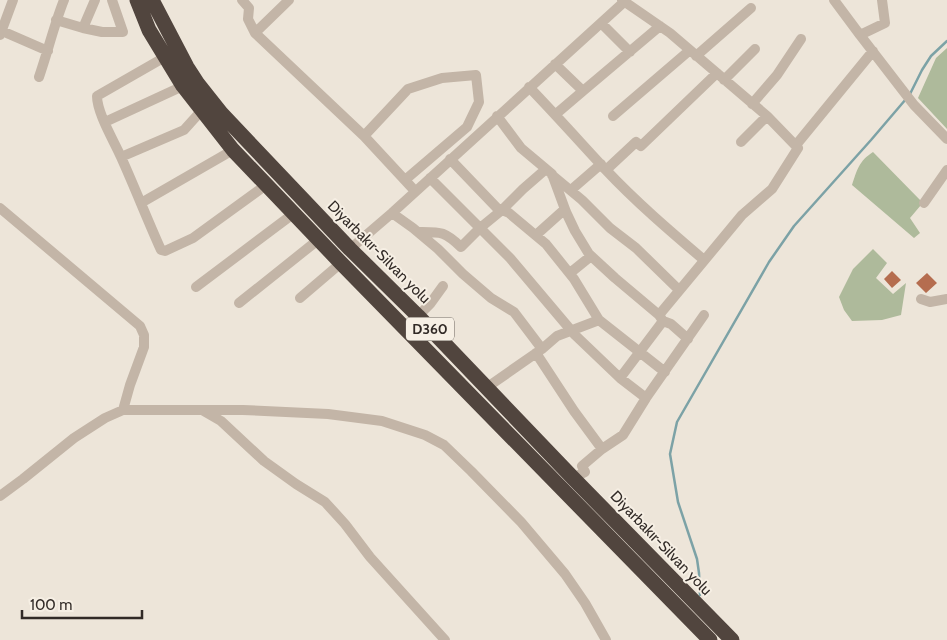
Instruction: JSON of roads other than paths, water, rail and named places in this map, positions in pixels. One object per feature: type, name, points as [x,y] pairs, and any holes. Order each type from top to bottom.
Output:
[{"type":"highway","name":"D360","points":[[138,0],[149,30],[183,86],[233,150],[318,240],[710,640]]},
{"type":"highway","name":"Diyarbakır-Silvan yolu","points":[[152,0],[186,66],[221,113],[350,249],[418,316],[732,640]]},
{"type":"street","points":[[13,0],[1,33],[48,50]]},
{"type":"street","points":[[39,77],[64,0]]},
{"type":"street","points":[[83,28],[95,0]]},
{"type":"street","points":[[56,20],[102,32],[123,32],[112,0]]},
{"type":"street","points":[[256,0],[245,4],[248,19],[255,33],[364,136],[415,191]]},
{"type":"street","points":[[255,33],[289,0]]},
{"type":"street","points":[[834,0],[911,101],[947,139]]},
{"type":"street","points":[[860,34],[885,23],[882,0]]},
{"type":"street","points":[[350,249],[392,213],[623,1],[670,33],[767,116],[798,148],[772,189],[742,215],[679,290],[640,352],[620,378]]},
{"type":"street","points":[[613,116],[751,8]]},
{"type":"street","points":[[601,23],[630,52]]},
{"type":"street","points":[[556,114],[660,26]]},
{"type":"street","points":[[752,104],[777,75],[801,39]]},
{"type":"street","points":[[571,190],[636,142],[641,146],[755,49]]},
{"type":"street","points":[[796,146],[873,51]]},
{"type":"street","points":[[165,57],[97,96],[97,102],[105,122],[161,250],[165,252],[193,238],[266,185]]},
{"type":"street","points":[[555,64],[583,91]]},
{"type":"street","points":[[364,136],[408,89],[442,78],[476,75],[479,102],[467,127],[405,180]]},
{"type":"street","points":[[105,122],[183,86]]},
{"type":"street","points":[[529,87],[603,167],[660,223],[704,260]]},
{"type":"street","points":[[121,157],[184,130],[202,110]]},
{"type":"street","points":[[497,116],[521,148],[571,190],[610,228],[636,248],[679,290]]},
{"type":"street","points":[[741,142],[767,116]]},
{"type":"street","points":[[141,203],[233,150]]},
{"type":"street","points":[[450,159],[497,208],[509,213],[546,244],[570,274],[599,320],[665,372]]},
{"type":"street","points":[[924,202],[947,170]]},
{"type":"street","points":[[549,172],[575,232],[591,256],[661,318],[688,338]]},
{"type":"street","points":[[418,232],[438,232],[449,236],[461,247],[523,189],[549,172]]},
{"type":"street","points":[[430,178],[510,258],[571,330],[620,378],[646,398]]},
{"type":"street","points":[[0,208],[140,326],[144,336],[144,347],[123,410]]},
{"type":"street","points":[[536,235],[565,209]]},
{"type":"street","points":[[392,213],[438,249],[491,298],[514,312],[574,411],[602,449]]},
{"type":"street","points":[[196,287],[293,214]]},
{"type":"street","points":[[239,303],[318,240]]},
{"type":"street","points":[[570,274],[591,256]]},
{"type":"street","points":[[300,298],[341,263]]},
{"type":"street","points":[[418,316],[430,304],[443,286]]},
{"type":"street","points":[[921,298],[930,302],[947,299]]},
{"type":"street","points":[[573,478],[585,472],[582,466],[623,435],[646,398],[704,316]]},
{"type":"street","points":[[486,388],[557,336],[599,320]]},
{"type":"street","points":[[201,409],[221,421],[264,461],[324,502],[345,524],[370,557],[445,640]]},
{"type":"street","points":[[0,496],[74,438],[105,418],[123,410],[243,410],[328,414],[382,421],[425,435],[444,445],[521,522],[565,574],[606,640]]},
{"type":"waterway","points":[[910,94],[931,56],[947,41]]},
{"type":"waterway","points":[[700,595],[697,559],[678,502],[670,454],[677,422],[769,262],[794,226],[906,99]]}]
